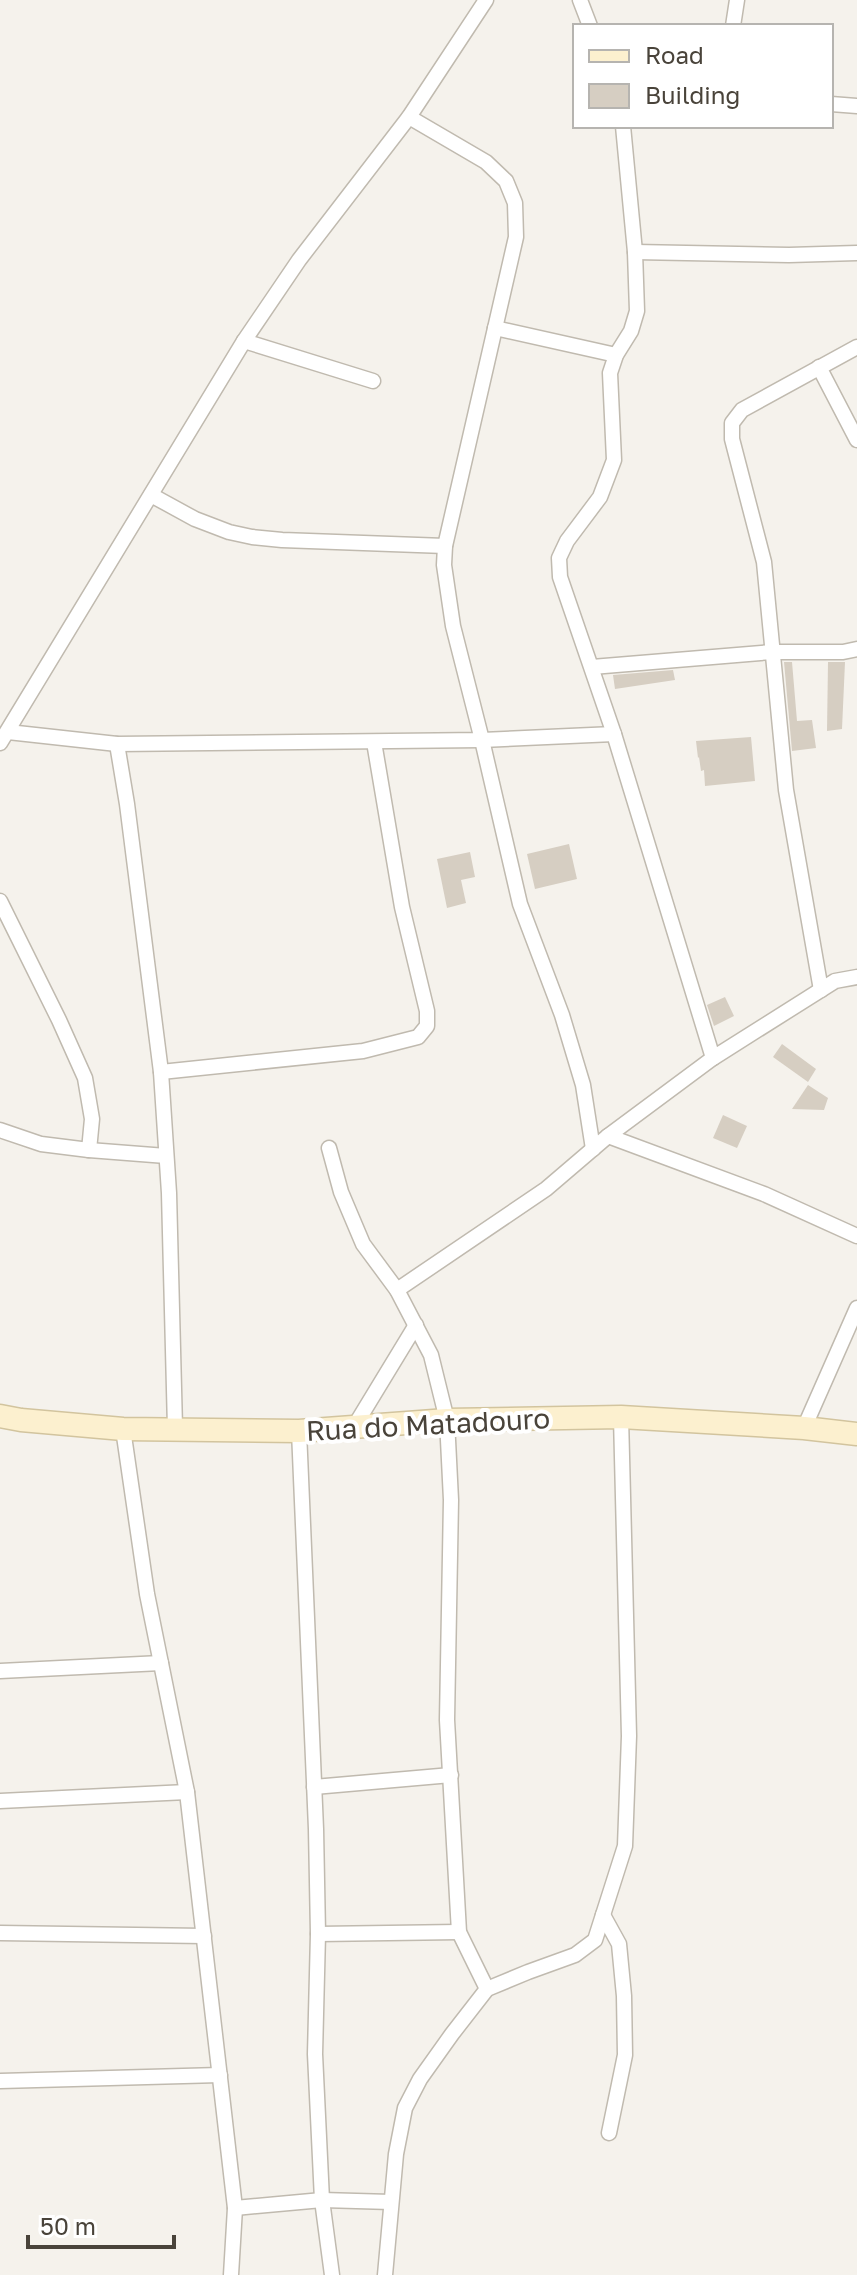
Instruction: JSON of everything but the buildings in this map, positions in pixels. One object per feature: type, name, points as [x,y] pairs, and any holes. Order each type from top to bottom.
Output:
[{"type":"street","points":[[486,0],[409,117],[299,260],[244,341],[4,737],[117,744],[482,740],[614,734]]},
{"type":"street","points":[[580,0],[589,24]]},
{"type":"street","points":[[733,24],[737,0]]},
{"type":"street","points":[[833,104],[857,106]]},
{"type":"street","points":[[409,117],[486,162],[506,181],[515,203],[516,237],[445,546],[444,565],[453,626],[520,904],[562,1015],[583,1085],[593,1149]]},
{"type":"street","points":[[623,128],[635,252],[637,311],[631,331],[616,355],[610,373],[614,460],[600,497],[567,541],[559,558],[560,577],[614,734],[713,1058]]},
{"type":"street","points":[[635,252],[857,253]]},
{"type":"street","points":[[495,328],[616,355]]},
{"type":"street","points":[[244,341],[373,381]]},
{"type":"street","points":[[821,990],[786,790],[764,562],[732,439],[732,423],[742,410],[857,347]]},
{"type":"street","points":[[819,367],[857,440]]},
{"type":"street","points":[[151,495],[195,519],[252,537],[445,546]]},
{"type":"street","points":[[592,667],[772,652],[843,652],[857,649]]},
{"type":"street","points":[[161,1072],[363,1051],[418,1037],[427,1026],[427,1011],[402,907],[374,742]]},
{"type":"street","points":[[117,744],[161,1072],[169,1193],[175,1428]]},
{"type":"street","points":[[0,901],[85,1078],[92,1119],[89,1150]]},
{"type":"street","points":[[397,1290],[546,1189],[608,1136],[713,1058],[835,981],[857,977]]},
{"type":"street","points":[[0,1130],[41,1144],[166,1156]]},
{"type":"street","points":[[608,1136],[764,1194],[857,1236]]},
{"type":"street","points":[[329,1148],[341,1192],[363,1244],[397,1290],[431,1355],[447,1420],[451,1500],[447,1720],[459,1932],[487,1989]]},
{"type":"street","points":[[804,1428],[857,1308]]},
{"type":"street","points":[[354,1427],[416,1325]]},
{"type":"street","name":"Rua do Matadouro","points":[[0,1416],[123,1429],[299,1431],[447,1420],[621,1417],[857,1434]]},
{"type":"street","points":[[385,2275],[396,2154],[405,2108],[420,2079],[487,1989],[575,1955],[595,1940],[625,1846],[629,1736],[621,1417]]},
{"type":"street","points":[[123,1429],[147,1594],[187,1792],[235,2208],[231,2275]]},
{"type":"street","points":[[299,1431],[318,1934],[315,2054],[322,2200],[332,2275]]},
{"type":"street","points":[[0,1671],[161,1663]]},
{"type":"street","points":[[314,1787],[451,1775]]},
{"type":"street","points":[[0,1801],[187,1792]]},
{"type":"street","points":[[603,1915],[619,1944],[624,1996],[625,2055],[609,2133]]},
{"type":"street","points":[[318,1934],[459,1932]]},
{"type":"street","points":[[0,1933],[204,1936]]},
{"type":"street","points":[[0,2081],[220,2075]]},
{"type":"street","points":[[235,2208],[322,2200],[391,2202]]}]
